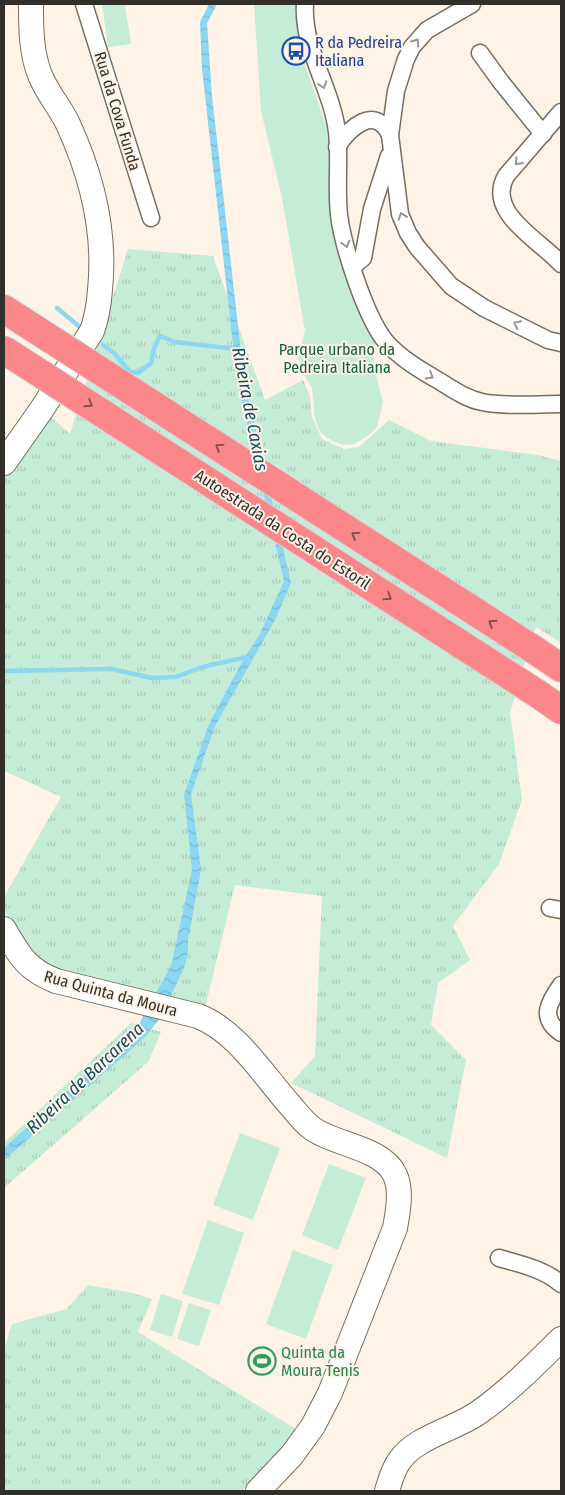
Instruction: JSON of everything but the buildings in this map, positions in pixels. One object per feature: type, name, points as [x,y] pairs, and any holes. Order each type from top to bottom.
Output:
[{"type":"highway","name":"Autoestrada da Costa do Estoril","points":[[4,309],[561,668]]},
{"type":"highway","name":"Autoestrada da Costa do Estoril","points":[[4,349],[561,710]]},
{"type":"street","points":[[4,463],[42,409],[92,330],[97,318],[102,268],[98,215],[87,170],[67,122],[40,75],[33,52],[30,4]]},
{"type":"street","name":"Rua da Cova Funda","points":[[84,4],[151,218]]},
{"type":"street","points":[[305,4],[304,12],[309,38],[334,115],[337,132],[339,215],[352,267],[377,329],[387,343],[420,371],[480,402],[497,404],[561,404]]},
{"type":"street","points":[[352,267],[363,258],[372,209],[390,142],[396,91],[406,59],[412,47],[427,30],[472,4]]},
{"type":"street","points":[[480,53],[543,134]]},
{"type":"street","points":[[561,112],[506,176],[501,191],[503,203],[518,225],[552,253],[561,264]]},
{"type":"street","points":[[337,146],[349,130],[362,122],[371,120],[386,127],[390,142],[400,214],[408,233],[428,261],[452,286],[484,308],[548,340],[561,343]]},
{"type":"street","name":"Rua Quinta da Moura","points":[[4,929],[26,964],[44,977],[56,982],[182,1012],[207,1020],[236,1041],[305,1123],[314,1130],[378,1157],[388,1164],[395,1175],[398,1186],[395,1228],[330,1393],[303,1442],[258,1491]]},
{"type":"street","points":[[561,986],[549,1004],[548,1015],[554,1028],[561,1033]]},
{"type":"street","points":[[499,1258],[530,1266],[561,1284]]},
{"type":"street","points":[[387,1491],[394,1470],[406,1453],[427,1439],[476,1414],[508,1391],[561,1339]]},
{"type":"green space","points":[[102,4],[125,4],[131,44],[108,47]]},
{"type":"green space","name":"Parque urbano da Pedreira Italiana","points":[[254,4],[303,4],[303,59],[327,128],[337,252],[378,335],[373,353],[374,367],[383,402],[377,427],[371,434],[354,444],[345,445],[335,442],[319,430],[315,419],[312,388],[298,358],[305,331],[282,198],[261,111]]},
{"type":"green space","points":[[128,249],[213,256],[265,400],[303,380],[310,396],[312,417],[322,439],[344,449],[359,447],[389,420],[431,441],[538,455],[561,461],[561,643],[536,627],[510,713],[522,800],[499,864],[453,926],[470,960],[438,983],[431,1025],[466,1060],[447,1158],[291,1083],[315,1056],[322,896],[235,885],[205,1008],[57,971],[34,957],[4,910],[4,897],[61,797],[4,771],[4,464],[42,409],[70,434]]},
{"type":"green space","points":[[131,1023],[161,1032],[148,1062],[4,1188],[4,1143]]},
{"type":"green space","points":[[240,1133],[280,1148],[253,1220],[213,1205]]},
{"type":"green space","points":[[329,1164],[366,1178],[338,1250],[302,1235]]},
{"type":"green space","points":[[208,1220],[244,1233],[219,1305],[182,1294]]},
{"type":"green space","points":[[293,1250],[333,1265],[306,1339],[266,1324]]},
{"type":"green space","points":[[88,1285],[133,1293],[152,1299],[138,1332],[299,1431],[242,1491],[4,1491],[4,1350],[12,1324],[67,1309]]},
{"type":"green space","points":[[161,1294],[183,1301],[172,1337],[150,1330]]},
{"type":"green space","points":[[189,1303],[211,1310],[199,1346],[177,1339]]},
{"type":"water","points":[[209,4],[217,4],[207,23],[212,96],[244,379],[291,583],[275,620],[215,726],[191,794],[201,870],[188,940],[188,954],[184,968],[161,1017],[146,1036],[4,1160],[4,1148],[135,1031],[171,966],[192,870],[184,795],[209,724],[242,662],[260,634],[284,581],[237,380],[202,69],[200,22]]},
{"type":"waterway","points":[[57,308],[81,328]]},
{"type":"waterway","name":"Ribeira de Caxias","points":[[103,345],[114,353],[130,372],[138,373],[151,363],[154,348],[160,336],[175,342],[237,349]]},
{"type":"waterway","points":[[4,671],[112,669],[151,678],[176,677],[202,667],[248,657]]},
{"type":"place","name":"R da Pedreira Italiana","points":[[296,51]]},
{"type":"place","name":"Quinta da Moura Tenis","points":[[262,1361]]},
{"type":"water label","name":"Ribeira de Barcarena","points":[[85,1078]]}]
